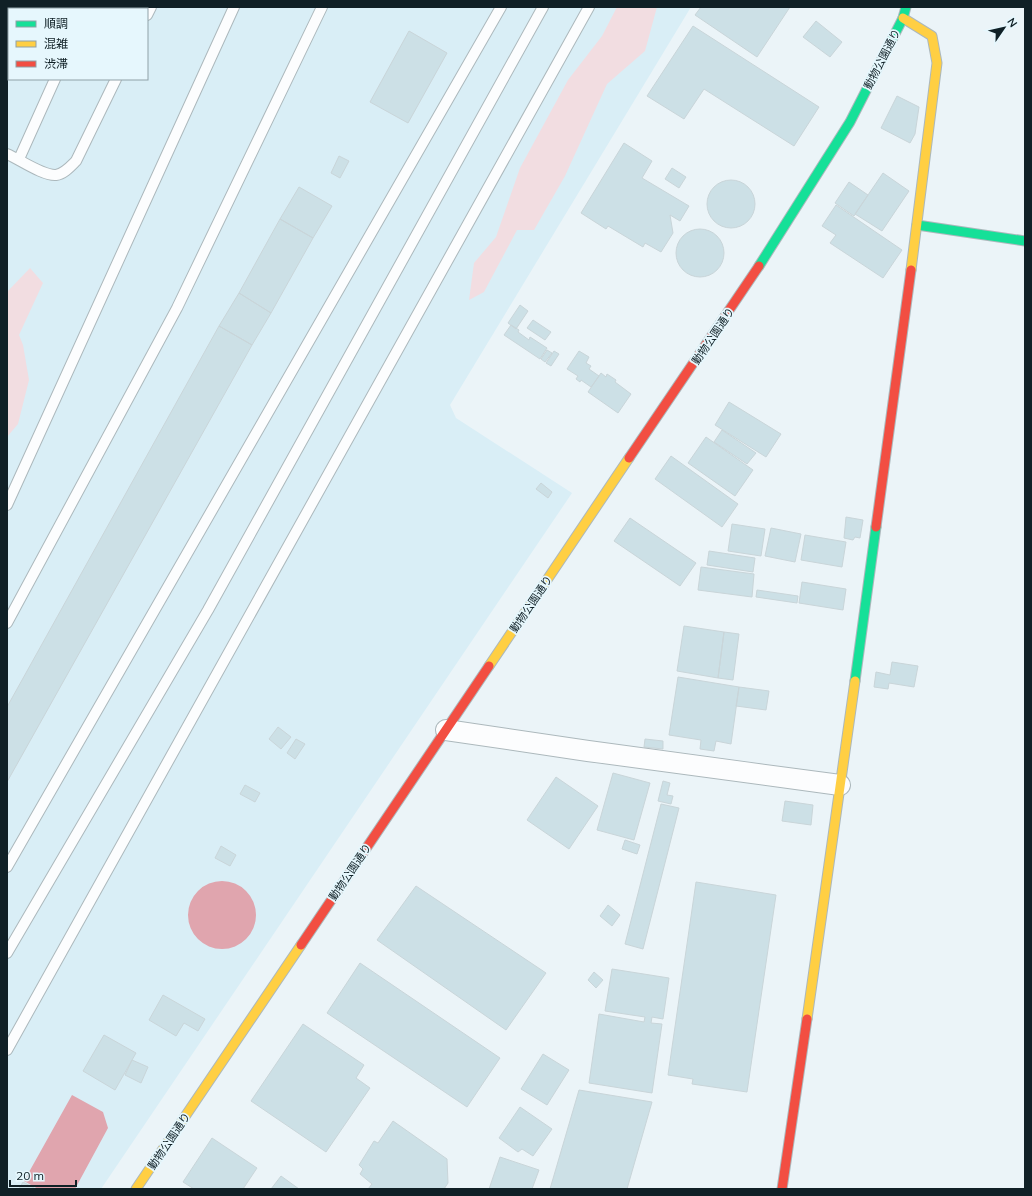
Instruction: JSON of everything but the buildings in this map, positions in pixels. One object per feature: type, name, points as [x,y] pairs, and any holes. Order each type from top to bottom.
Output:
[{"type":"street","name":"動物公園通り","points":[[138,1188],[767,254],[850,122],[903,18],[906,7]]},
{"type":"street","points":[[782,1189],[840,785],[917,225],[937,63],[932,36],[903,18]]},
{"type":"street","points":[[917,225],[1025,241]]},
{"type":"street","points":[[446,730],[840,785]]},
{"type":"lane","points":[[7,505],[234,7]]},
{"type":"lane","points":[[7,623],[177,308],[322,7]]},
{"type":"lane","points":[[7,867],[500,7]]},
{"type":"lane","points":[[7,952],[208,610],[543,7]]},
{"type":"lane","points":[[7,1050],[589,7]]},
{"type":"lane","points":[[19,159],[55,80]]},
{"type":"lane","points":[[7,154],[46,174],[56,175],[66,171],[76,161],[116,80]]},
{"type":"shaded area","points":[[7,7],[691,7],[450,405],[456,418],[572,493],[101,1189],[7,1189]]},
{"type":"shaded area","points":[[617,7],[657,7],[645,51],[607,84],[565,176],[534,230],[517,230],[484,292],[469,300],[474,263],[496,237],[520,168],[568,80],[602,36]]},
{"type":"shaded area","points":[[30,268],[43,283],[19,335],[23,345],[29,380],[18,424],[7,437],[7,292]]},
{"type":"shaded area","points":[[215,881],[229,881],[241,886],[251,896],[256,908],[256,922],[251,934],[241,944],[229,949],[215,949],[203,944],[193,934],[188,922],[188,908],[193,896],[203,886]]},
{"type":"shaded area","points":[[72,1095],[103,1112],[108,1128],[75,1189],[38,1189],[24,1181]]},
{"type":"traffic: fast","points":[[759,266],[850,122],[903,18],[906,7]]},
{"type":"traffic: fast","points":[[917,225],[1025,241]]},
{"type":"traffic: fast","points":[[855,681],[876,527]]},
{"type":"traffic: slow","points":[[903,18],[932,36],[937,63],[911,270]]},
{"type":"traffic: slow","points":[[489,666],[629,458]]},
{"type":"traffic: slow","points":[[807,1019],[855,681]]},
{"type":"traffic: slow","points":[[136,1189],[301,945]]},
{"type":"traffic: jam","points":[[629,458],[759,266]]},
{"type":"traffic: jam","points":[[876,527],[911,270]]},
{"type":"traffic: jam","points":[[301,945],[489,666]]},
{"type":"traffic: jam","points":[[782,1189],[807,1019]]}]
